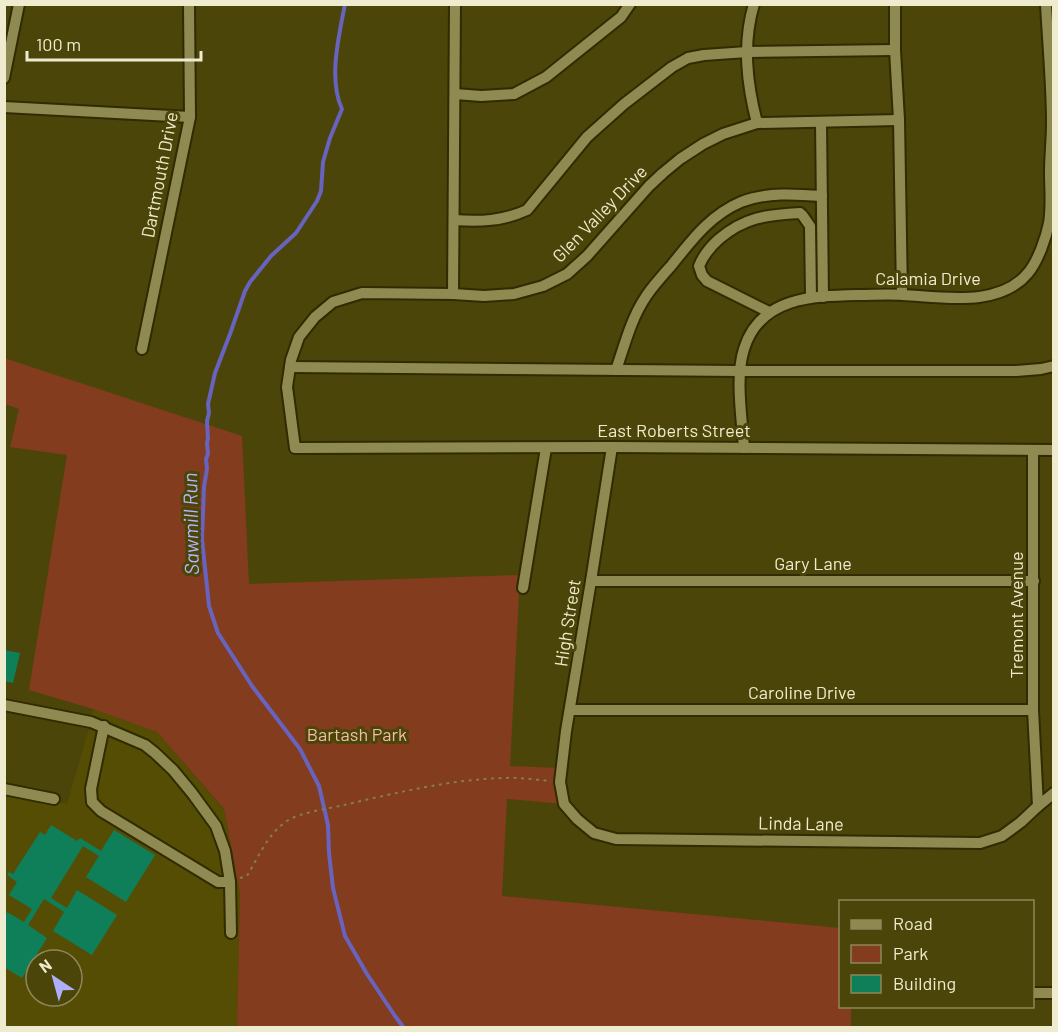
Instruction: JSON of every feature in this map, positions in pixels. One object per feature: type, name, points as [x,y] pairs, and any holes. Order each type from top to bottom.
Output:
[{"type":"street","points":[[4,78],[19,4]]},
{"type":"street","name":"Dartmouth Drive","points":[[142,349],[190,117],[189,4]]},
{"type":"street","points":[[453,294],[455,4]]},
{"type":"street","points":[[455,94],[481,96],[514,94],[546,77],[621,17],[630,4]]},
{"type":"street","points":[[754,4],[747,32],[746,65],[750,97],[757,123]]},
{"type":"street","points":[[895,4],[902,294]]},
{"type":"street","name":"Calamia Drive","points":[[744,448],[740,371],[744,349],[750,333],[769,312],[786,303],[811,297],[902,294],[936,298],[981,297],[999,293],[1028,273],[1043,244],[1049,223],[1053,121],[1046,4]]},
{"type":"street","points":[[454,220],[480,222],[496,220],[515,216],[527,210],[587,137],[624,104],[672,67],[688,58],[747,52],[895,50]]},
{"type":"street","points":[[4,107],[190,117]]},
{"type":"street","name":"Glen Valley Drive","points":[[295,448],[287,387],[291,360],[299,337],[315,317],[333,302],[362,293],[484,296],[513,294],[543,286],[567,274],[587,256],[663,173],[703,144],[723,134],[757,123],[899,120]]},
{"type":"street","points":[[821,122],[823,297]]},
{"type":"street","points":[[616,370],[636,315],[645,298],[710,221],[741,202],[759,197],[798,194],[822,196]]},
{"type":"street","points":[[769,312],[706,280],[699,266],[702,258],[714,243],[743,222],[763,216],[800,213],[803,216],[810,226],[811,297]]},
{"type":"street","points":[[290,367],[1016,371],[1053,366]]},
{"type":"street","name":"East Roberts Street","points":[[295,448],[612,447],[1053,450]]},
{"type":"street","name":"High Street","points":[[564,804],[560,782],[566,731],[612,447]]},
{"type":"street","points":[[523,588],[546,448]]},
{"type":"street","name":"Tremont Avenue","points":[[1033,451],[1034,710],[1038,806]]},
{"type":"street","name":"Gary Lane","points":[[591,581],[1034,581]]},
{"type":"street","points":[[4,705],[104,726],[145,745],[173,770],[216,826],[225,851],[230,882],[231,933]]},
{"type":"street","name":"Caroline Drive","points":[[570,710],[1034,710]]},
{"type":"street","points":[[104,726],[92,789],[92,802],[101,811],[218,882],[230,882]]},
{"type":"street","points":[[4,789],[54,799]]},
{"type":"street","name":"Linda Lane","points":[[564,804],[577,819],[594,832],[616,839],[980,843],[1002,836],[1053,793]]},
{"type":"street","points":[[1034,993],[1053,993]]},
{"type":"path","points":[[230,882],[248,876],[273,832],[287,820],[302,815],[378,797],[476,780],[507,777],[560,782]]},
{"type":"shaded area","points":[[93,709],[157,732],[224,810],[240,893],[237,1027],[5,1028],[5,790],[67,804]]},
{"type":"green space","name":"Bartash Park","points":[[4,358],[242,436],[249,584],[520,575],[510,766],[561,768],[564,804],[507,799],[502,896],[839,928],[839,1008],[851,1008],[851,1027],[237,1027],[240,893],[224,809],[157,732],[93,709],[29,690],[67,455],[10,447],[19,409],[5,404]]},
{"type":"building","points":[[4,650],[20,653],[13,683],[4,681]]},
{"type":"building","points":[[51,825],[77,841],[80,838],[101,851],[114,830],[155,855],[126,902],[86,877],[99,856],[83,846],[51,898],[67,908],[77,890],[117,915],[92,955],[53,931],[64,912],[44,899],[28,925],[47,938],[41,948],[24,948],[22,978],[4,967],[4,917],[7,912],[24,922],[32,909],[9,895],[17,882],[7,875],[9,872],[13,874],[40,832],[45,835]]},
{"type":"waterway","name":"Sawmill Run","points":[[345,4],[335,71],[342,109],[323,162],[321,191],[296,233],[271,256],[250,282],[215,373],[208,404],[208,454],[202,539],[209,606],[218,633],[252,686],[300,749],[319,786],[328,825],[333,888],[345,936],[367,974],[404,1028]]}]
